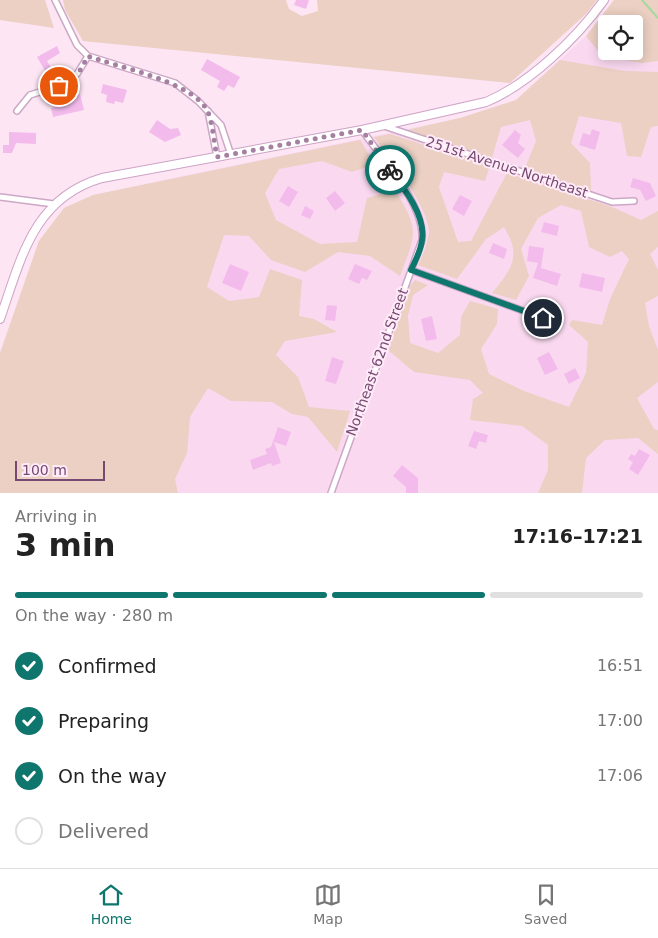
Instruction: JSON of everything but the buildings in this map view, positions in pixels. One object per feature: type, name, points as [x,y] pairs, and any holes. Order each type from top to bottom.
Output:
[{"type":"street","points":[[55,0],[76,46],[88,56],[175,84],[208,111],[221,125],[231,155]]},
{"type":"street","points":[[0,319],[28,240],[54,204],[66,193],[88,182],[362,130],[486,102],[504,94],[531,75],[566,43],[604,0]]},
{"type":"street","points":[[17,111],[30,95],[59,86],[78,74],[88,56]]},
{"type":"street","points":[[208,111],[217,157]]},
{"type":"street","name":"251st Avenue Northeast","points":[[381,125],[612,202],[634,201]]},
{"type":"street","name":"Northeast 62nd Street","points":[[331,493],[422,240],[422,226],[406,191],[362,130]]},
{"type":"street","points":[[0,197],[54,204]]},
{"type":"street","points":[[411,270],[543,318]]},
{"type":"shaded area","points":[[0,0],[45,0],[54,28],[0,20]]},
{"type":"shaded area","points":[[63,0],[286,0],[289,9],[302,16],[318,11],[317,0],[597,0],[587,13],[510,83],[83,41],[65,10]]},
{"type":"shaded area","points":[[614,0],[658,0],[658,493],[0,493],[0,353],[39,241],[64,208],[93,195],[460,118],[516,100],[586,36],[598,21],[598,60],[643,60],[643,15],[602,15]]},
{"type":"shaded area","points":[[614,0],[658,0],[658,61],[642,63],[625,60],[643,60],[643,15],[602,15]]},
{"type":"shaded area","points":[[598,21],[598,51],[586,36]]},
{"type":"shaded area","points":[[560,60],[625,71],[658,72],[658,126],[651,127],[641,157],[627,156],[621,123],[579,116],[571,143],[590,163],[591,191],[525,168],[536,141],[530,120],[501,127],[492,158],[407,130],[460,118],[516,100]]},
{"type":"shaded area","points":[[390,134],[490,166],[485,181],[444,172],[439,187],[458,242],[471,241],[507,173],[612,207],[641,220],[658,211],[658,247],[650,254],[658,270],[658,296],[645,303],[649,326],[658,350],[658,382],[637,398],[654,429],[658,430],[658,454],[638,438],[605,440],[586,458],[582,493],[538,493],[548,470],[548,445],[522,426],[470,420],[473,399],[483,393],[470,380],[414,372],[388,350],[410,286],[415,280],[428,285],[413,295],[408,316],[410,343],[438,353],[460,335],[461,317],[470,301],[498,309],[497,324],[481,349],[489,374],[524,391],[569,407],[586,373],[588,342],[569,325],[572,320],[602,325],[610,299],[629,259],[622,251],[610,257],[589,247],[581,211],[561,205],[538,218],[521,249],[529,276],[516,300],[492,293],[505,277],[512,262],[513,246],[504,227],[486,239],[457,279],[418,265],[428,240],[427,222],[416,196],[374,137]]},
{"type":"shaded area","points":[[360,140],[375,164],[352,172],[322,161],[279,169],[265,193],[276,220],[320,244],[357,242],[367,198],[395,190],[409,215],[413,232],[412,241],[400,276],[370,256],[338,252],[305,272],[271,260],[249,236],[224,235],[207,287],[229,301],[259,297],[270,269],[302,280],[299,316],[314,319],[337,332],[285,341],[276,355],[298,377],[309,407],[350,411],[337,452],[308,417],[292,414],[272,402],[231,401],[208,388],[190,417],[187,453],[175,479],[178,493],[0,493],[0,353],[39,241],[64,208],[93,195]]},
{"type":"waterway","points":[[642,0],[658,18]]},
{"type":"way so far","points":[[59,86],[78,74],[88,56],[175,84],[198,100],[208,111],[217,157],[362,130],[390,170]]},
{"type":"route","points":[[390,170],[406,191],[422,226],[422,240],[411,270],[543,318]]}]
